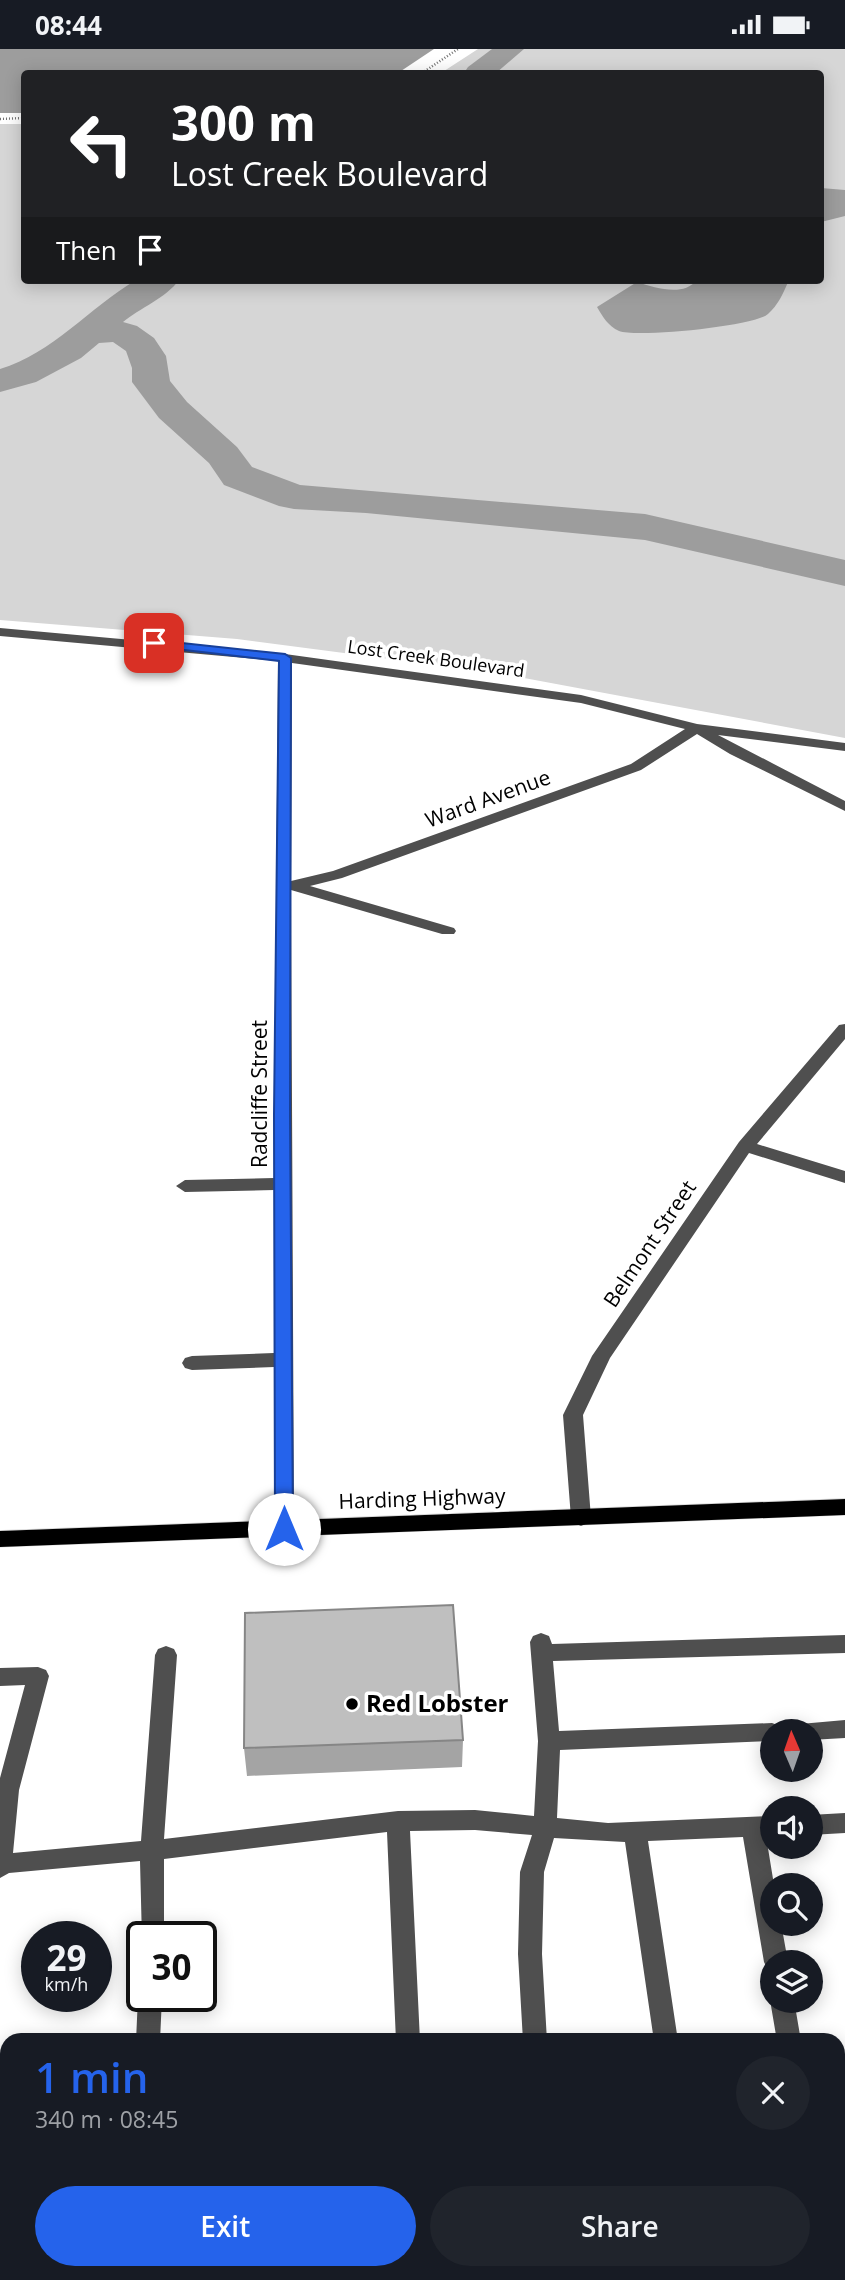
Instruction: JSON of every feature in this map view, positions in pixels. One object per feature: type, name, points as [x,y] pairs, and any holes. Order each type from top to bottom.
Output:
[{"type":"main road","name":"Harding Highway","points":[[0,1539],[845,1507]]},
{"type":"street","name":"Lost Creek Boulevard","points":[[0,632],[181,646],[581,699],[697,727],[735,751],[845,807]]},
{"type":"street","name":"Radcliffe Street","points":[[284,1529],[282,1184],[288,886],[285,658]]},
{"type":"street","points":[[697,727],[845,747]]},
{"type":"street","name":"Ward Avenue","points":[[288,886],[349,871],[636,767],[697,727]]},
{"type":"street","points":[[288,886],[448,931]]},
{"type":"street","name":"Belmont Street","points":[[581,1518],[573,1415],[602,1356],[745,1146],[845,1029]]},
{"type":"street","points":[[745,1146],[845,1177]]},
{"type":"street","points":[[184,1186],[282,1184]]},
{"type":"street","points":[[192,1363],[282,1360]]},
{"type":"street","points":[[535,2033],[530,1954],[532,1872],[545,1829],[549,1741],[541,1648],[845,1644]]},
{"type":"street","points":[[152,1921],[152,1850],[166,1655]]},
{"type":"street","points":[[0,1677],[38,1676],[8,1790],[0,1865],[398,1821],[475,1820],[545,1829],[635,1832],[760,1827]]},
{"type":"street","points":[[823,1730],[845,1729]]},
{"type":"street","points":[[549,1741],[760,1732]]},
{"type":"street","points":[[398,1821],[408,2033]]},
{"type":"street","points":[[823,1824],[845,1823]]},
{"type":"street","points":[[635,1832],[665,2033]]},
{"type":"street","points":[[766,1859],[775,1950]]},
{"type":"street","points":[[148,2033],[149,2012]]},
{"type":"street","points":[[784,2013],[788,2033]]},
{"type":"path","points":[[426,70],[458,49]]},
{"type":"path","points":[[0,119],[21,118]]},
{"type":"shaded area","points":[[0,49],[434,49],[402,70],[21,70],[21,113],[0,113]]},
{"type":"shaded area","points":[[478,49],[845,49],[845,738],[497,673],[237,639],[0,620],[0,124],[21,124],[21,284],[824,284],[824,70],[446,70]]},
{"type":"shaded area","points":[[824,188],[845,190],[845,216],[824,221]]},
{"type":"shaded area","points":[[634,284],[669,290],[691,285],[787,284],[768,314],[759,318],[742,323],[671,332],[619,331],[612,327],[597,307]]},
{"type":"building","name":"Red Lobster","points":[[453,1605],[463,1740],[244,1748],[245,1613]]},
{"type":"waterway","points":[[482,70],[510,49]]},
{"type":"waterway","points":[[0,381],[23,374],[68,350],[126,301],[154,284]]},
{"type":"waterway","points":[[86,335],[112,331],[134,338],[147,356],[151,382],[173,410],[223,455],[238,476],[294,497],[366,501],[645,527],[845,573]]},
{"type":"place","name":"Red Lobster","points":[[352,1704]]},
{"type":"route","points":[[154,643],[285,658],[282,1114],[284,1529]]}]
